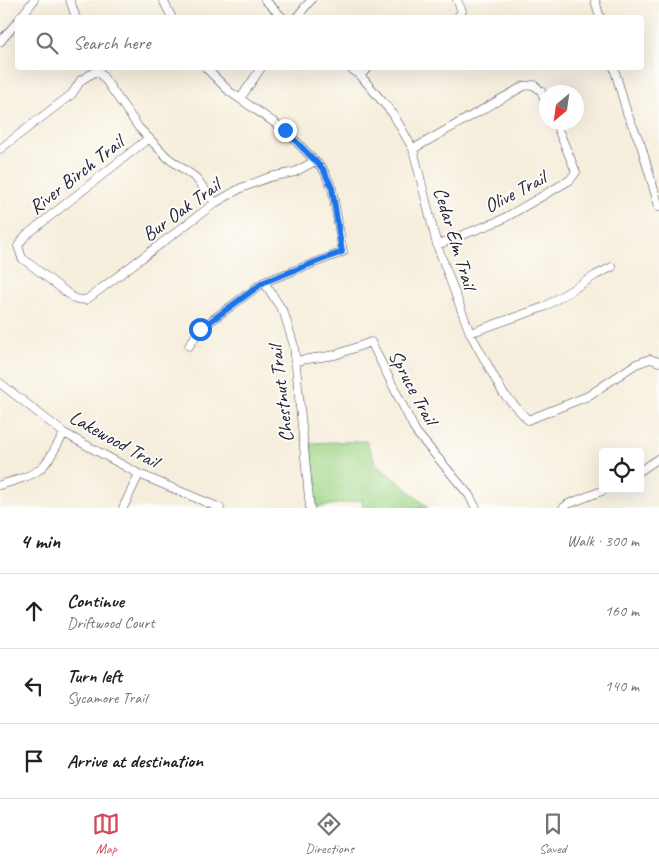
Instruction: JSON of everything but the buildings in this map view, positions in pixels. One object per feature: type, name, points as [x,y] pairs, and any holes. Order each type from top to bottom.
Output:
[{"type":"street","points":[[22,15],[34,0]]},
{"type":"street","points":[[70,0],[75,15]]},
{"type":"street","points":[[163,0],[170,15]]},
{"type":"street","points":[[265,0],[280,15]]},
{"type":"street","points":[[298,15],[311,0]]},
{"type":"street","points":[[457,0],[462,11],[459,15]]},
{"type":"street","points":[[595,0],[599,15]]},
{"type":"street","points":[[0,42],[15,24]]},
{"type":"street","points":[[0,149],[72,94],[81,80],[96,70]]},
{"type":"street","points":[[98,70],[139,128],[168,158],[196,178],[215,204]]},
{"type":"street","points":[[189,346],[200,329],[264,282],[342,252],[332,188],[323,169],[285,130],[240,99],[208,70]]},
{"type":"street","points":[[240,99],[260,70]]},
{"type":"street","name":"Cedar Elm Trail","points":[[353,70],[360,75],[393,114],[413,149],[437,245],[470,333],[503,393],[528,420],[588,396],[636,364],[650,359],[659,362]]},
{"type":"street","points":[[360,75],[366,70]]},
{"type":"street","points":[[615,70],[627,112],[639,138],[659,207]]},
{"type":"street","points":[[413,149],[524,86],[534,85],[539,89]]},
{"type":"street","name":"Olive Trail","points":[[437,245],[501,220],[570,180],[576,172],[558,130]]},
{"type":"street","name":"River Birch Trail","points":[[74,299],[22,258],[18,246],[25,236],[149,138]]},
{"type":"street","name":"Bur Oak Trail","points":[[74,299],[86,300],[215,204],[240,188],[270,177],[295,172],[315,161]]},
{"type":"street","points":[[470,333],[544,307],[596,274],[612,267]]},
{"type":"street","name":"Chestnut Trail","points":[[264,282],[284,312],[294,346],[310,508]]},
{"type":"street","name":"Spruce Trail","points":[[295,361],[335,355],[371,342],[416,432],[469,495],[476,508]]},
{"type":"street","name":"Lakewood Trail","points":[[0,383],[64,433],[138,474],[220,508]]},
{"type":"street","points":[[0,484],[30,476],[45,467],[64,433]]},
{"type":"street","points":[[644,468],[659,458]]},
{"type":"street","points":[[123,508],[138,474]]},
{"type":"street","points":[[567,507],[599,493]]},
{"type":"green space","points":[[366,441],[377,466],[428,508],[363,508],[362,500],[317,507],[310,443]]},
{"type":"route","points":[[200,329],[264,282],[342,252],[332,188],[323,169],[285,130]]}]
